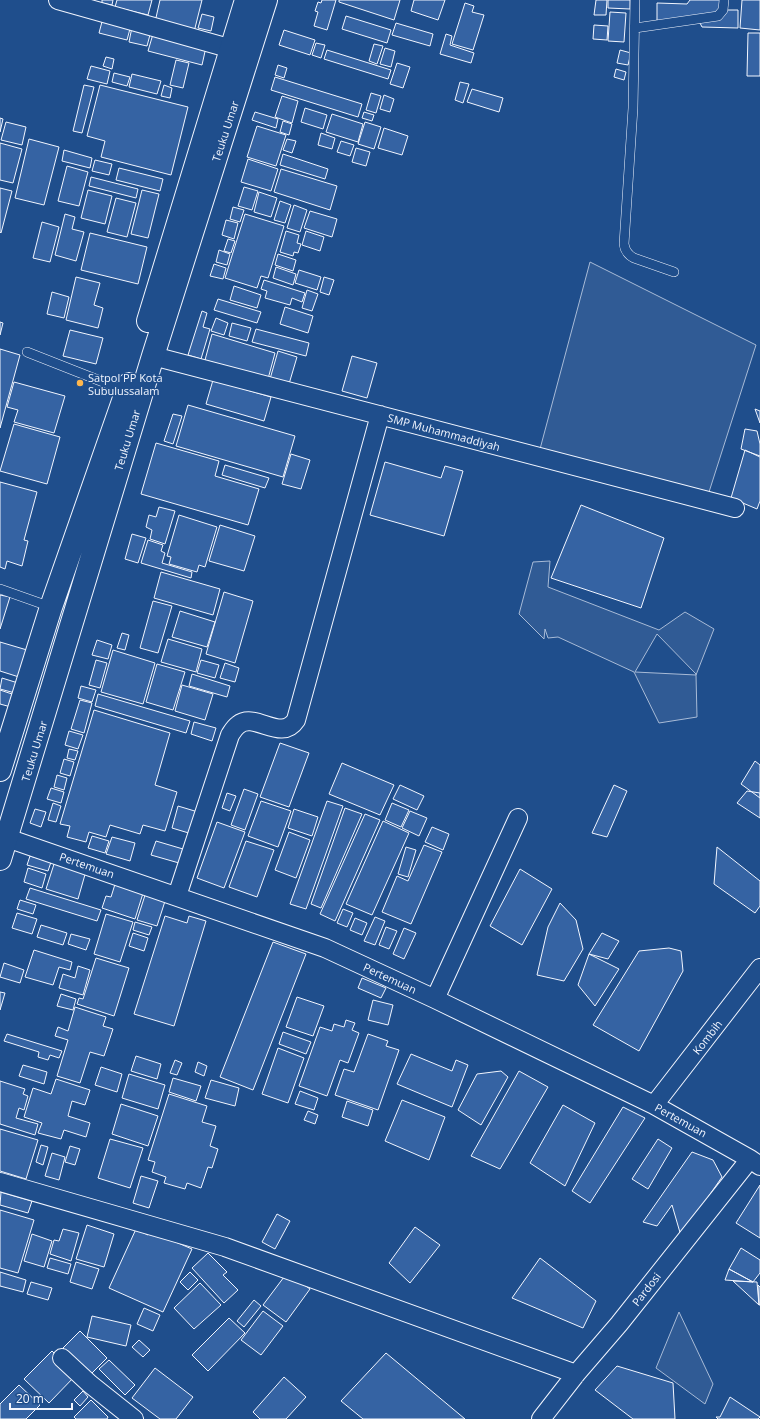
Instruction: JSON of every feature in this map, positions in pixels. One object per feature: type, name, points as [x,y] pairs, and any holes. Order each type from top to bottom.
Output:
[{"type":"highway","points":[[0,770],[51,607],[127,391],[246,0]]},
{"type":"highway","name":"Teuku Umar","points":[[0,859],[4,838],[153,356],[246,67],[266,0]]},
{"type":"street","points":[[58,0],[232,49]]},
{"type":"street","name":"SMP Muhammaddiyah","points":[[153,356],[735,508]]},
{"type":"street","points":[[177,896],[230,736],[238,725],[243,723],[251,722],[281,729],[287,728],[296,720],[380,415]]},
{"type":"street","points":[[435,999],[518,818]]},
{"type":"street","name":"Pertemuan","points":[[4,838],[177,896],[325,948],[435,999],[654,1105],[755,1162]]},
{"type":"street","name":"Kombih","points":[[654,1105],[760,968]]},
{"type":"street","name":"Pardosi","points":[[541,1419],[576,1374],[755,1162]]},
{"type":"street","points":[[0,1182],[225,1247],[576,1374]]},
{"type":"street","points":[[62,1358],[123,1416]]},
{"type":"lane","points":[[635,0],[633,108],[624,244],[628,255],[674,272]]},
{"type":"lane","points":[[635,28],[718,16],[723,10],[724,0]]},
{"type":"lane","points":[[27,352],[127,391]]},
{"type":"lane","points":[[0,590],[51,607]]},
{"type":"shaded area","points":[[590,262],[756,345],[709,492],[540,449]]},
{"type":"shaded area","points":[[550,561],[548,587],[659,630],[685,612],[714,629],[696,675],[697,717],[659,723],[634,672],[558,637],[548,638],[545,629],[544,639],[519,614],[533,562]],"holes":[[[657,634],[696,675],[635,672]]]},
{"type":"shaded area","points":[[679,1312],[713,1384],[705,1404],[656,1368]]},
{"type":"building","points":[[102,0],[113,0],[112,5],[102,3]]},
{"type":"building","points":[[117,0],[152,0],[148,15],[115,7]]},
{"type":"building","points":[[160,0],[202,0],[194,32],[155,22]]},
{"type":"building","points":[[322,0],[336,0],[327,30],[314,26],[318,12],[315,11],[318,2],[321,3]]},
{"type":"building","points":[[339,0],[400,0],[394,20],[339,2]]},
{"type":"building","points":[[414,0],[445,0],[438,20],[411,11]]},
{"type":"building","points":[[596,0],[607,0],[606,15],[594,15]]},
{"type":"building","points":[[608,0],[630,0],[630,9],[608,8]]},
{"type":"building","points":[[690,0],[720,0],[723,10],[738,10],[738,28],[702,27],[700,23],[657,23],[657,3],[687,4]]},
{"type":"building","points":[[742,0],[760,0],[760,30],[740,28]]},
{"type":"building","points":[[465,3],[474,6],[472,12],[484,15],[473,50],[452,44]]},
{"type":"building","points":[[610,12],[626,13],[624,42],[608,41]]},
{"type":"building","points":[[202,14],[214,17],[211,31],[198,28]]},
{"type":"building","points":[[346,16],[391,30],[387,43],[342,29]]},
{"type":"building","points":[[103,18],[131,25],[127,40],[99,33]]},
{"type":"building","points":[[396,23],[433,34],[430,46],[392,35]]},
{"type":"building","points":[[594,25],[608,26],[607,40],[593,39]]},
{"type":"building","points":[[132,27],[151,31],[147,46],[129,42]]},
{"type":"building","points":[[284,30],[315,40],[310,55],[279,45]]},
{"type":"building","points":[[748,33],[760,33],[760,76],[747,76]]},
{"type":"building","points":[[153,34],[206,47],[202,65],[148,51]]},
{"type":"building","points":[[446,34],[452,36],[450,45],[474,53],[471,63],[440,54]]},
{"type":"building","points":[[316,43],[325,45],[321,58],[312,55]]},
{"type":"building","points":[[374,44],[383,46],[377,64],[369,61]]},
{"type":"building","points":[[385,48],[395,51],[391,67],[380,64]]},
{"type":"building","points":[[327,50],[391,70],[388,79],[324,59]]},
{"type":"building","points":[[620,50],[631,53],[628,65],[617,63]]},
{"type":"building","points":[[106,57],[114,59],[112,69],[103,66]]},
{"type":"building","points":[[176,60],[189,63],[183,88],[170,85]]},
{"type":"building","points":[[397,63],[410,67],[403,88],[390,84]]},
{"type":"building","points":[[278,65],[287,68],[284,78],[275,75]]},
{"type":"building","points":[[91,66],[110,71],[107,84],[87,79]]},
{"type":"building","points":[[616,69],[626,72],[624,80],[614,77]]},
{"type":"building","points":[[114,73],[130,77],[127,86],[112,82]]},
{"type":"building","points":[[132,74],[161,81],[157,94],[129,87]]},
{"type":"building","points":[[275,77],[362,104],[358,117],[271,90]]},
{"type":"building","points":[[460,82],[469,84],[463,103],[455,100]]},
{"type":"building","points":[[84,85],[94,87],[82,133],[73,131]]},
{"type":"building","points":[[100,85],[188,107],[171,175],[101,157],[105,141],[87,136]]},
{"type":"building","points":[[164,85],[172,88],[170,98],[161,96]]},
{"type":"building","points":[[472,89],[503,98],[499,112],[467,102]]},
{"type":"building","points":[[371,93],[381,96],[376,113],[366,110]]},
{"type":"building","points":[[384,95],[394,99],[390,112],[380,109]]},
{"type":"building","points":[[282,96],[298,101],[292,123],[275,117]]},
{"type":"building","points":[[305,108],[327,115],[323,129],[301,122]]},
{"type":"building","points":[[255,112],[278,119],[276,128],[252,120]]},
{"type":"building","points":[[364,112],[374,115],[372,121],[362,118]]},
{"type":"building","points":[[332,114],[363,124],[358,142],[326,132]]},
{"type":"building","points":[[0,118],[3,119],[0,132]]},
{"type":"building","points":[[283,121],[292,124],[289,135],[280,132]]},
{"type":"building","points":[[6,122],[26,127],[22,145],[1,140]]},
{"type":"building","points":[[365,122],[381,127],[374,149],[358,144]]},
{"type":"building","points":[[257,126],[286,135],[276,166],[247,157]]},
{"type":"building","points":[[384,128],[408,136],[402,155],[378,148]]},
{"type":"building","points":[[321,133],[335,138],[332,149],[318,145]]},
{"type":"building","points":[[29,139],[59,147],[44,205],[15,198]]},
{"type":"building","points":[[287,139],[296,141],[292,153],[283,150]]},
{"type":"building","points":[[341,141],[354,145],[350,156],[337,152]]},
{"type":"building","points":[[0,143],[22,149],[13,183],[0,180]]},
{"type":"building","points":[[356,148],[370,152],[366,166],[352,162]]},
{"type":"building","points":[[64,150],[92,158],[90,168],[62,161]]},
{"type":"building","points":[[283,154],[328,169],[325,179],[280,165]]},
{"type":"building","points":[[248,159],[278,169],[271,191],[241,182]]},
{"type":"building","points":[[95,160],[112,164],[109,175],[92,171]]},
{"type":"building","points":[[67,166],[88,172],[79,206],[58,201]]},
{"type":"building","points":[[119,168],[163,179],[160,191],[116,180]]},
{"type":"building","points":[[281,169],[337,186],[330,210],[274,192]]},
{"type":"building","points":[[91,177],[138,189],[136,198],[89,186]]},
{"type":"building","points":[[244,187],[258,191],[252,210],[238,206]]},
{"type":"building","points":[[0,188],[12,191],[1,233],[0,232]]},
{"type":"building","points":[[88,190],[112,196],[105,224],[81,218]]},
{"type":"building","points":[[142,190],[159,194],[148,238],[131,234]]},
{"type":"building","points":[[259,192],[277,198],[271,217],[254,212]]},
{"type":"building","points":[[116,198],[136,203],[127,237],[107,232]]},
{"type":"building","points":[[280,201],[291,205],[285,223],[274,220]]},
{"type":"building","points":[[294,205],[307,210],[300,232],[287,228]]},
{"type":"building","points":[[233,207],[244,210],[240,222],[230,219]]},
{"type":"building","points":[[310,211],[337,219],[332,237],[304,228]]},
{"type":"building","points":[[65,214],[75,217],[72,229],[84,232],[76,261],[55,255]]},
{"type":"building","points":[[245,214],[284,226],[268,278],[261,276],[257,288],[225,278]]},
{"type":"building","points":[[226,220],[238,223],[234,239],[222,235]]},
{"type":"building","points":[[42,222],[59,227],[50,262],[33,258]]},
{"type":"building","points":[[286,231],[299,235],[297,243],[301,244],[298,253],[294,252],[293,256],[280,252]]},
{"type":"building","points":[[306,231],[324,237],[320,251],[302,245]]},
{"type":"building","points":[[90,233],[147,247],[138,284],[81,270]]},
{"type":"building","points":[[228,239],[235,241],[231,253],[224,251]]},
{"type":"building","points":[[219,250],[230,254],[227,265],[216,262]]},
{"type":"building","points":[[278,254],[296,260],[293,271],[275,265]]},
{"type":"building","points":[[214,264],[226,268],[223,279],[210,276]]},
{"type":"building","points":[[276,267],[296,274],[293,285],[273,278]]},
{"type":"building","points":[[299,270],[321,277],[317,290],[295,283]]},
{"type":"building","points":[[76,277],[100,283],[94,305],[103,308],[98,328],[66,320]]},
{"type":"building","points":[[324,277],[334,280],[329,295],[320,292]]},
{"type":"building","points":[[264,280],[305,293],[302,302],[292,298],[290,305],[265,298],[267,291],[261,289]]},
{"type":"building","points":[[234,286],[261,295],[257,308],[230,300]]},
{"type":"building","points":[[307,290],[318,294],[312,311],[302,308]]},
{"type":"building","points":[[52,292],[69,297],[64,318],[47,314]]},
{"type":"building","points":[[218,299],[261,312],[257,323],[214,310]]},
{"type":"building","points":[[285,307],[313,316],[308,333],[280,324]]},
{"type":"building","points":[[202,311],[207,313],[203,327],[210,329],[201,359],[188,355]]},
{"type":"building","points":[[216,318],[228,323],[224,335],[211,331]]},
{"type":"building","points":[[0,322],[3,323],[0,335]]},
{"type":"building","points":[[232,323],[251,328],[247,341],[229,336]]},
{"type":"building","points":[[256,329],[309,343],[306,356],[252,342]]},
{"type":"building","points":[[70,330],[103,338],[96,364],[63,356]]},
{"type":"building","points":[[212,334],[275,353],[268,379],[205,360]]},
{"type":"building","points":[[0,349],[20,355],[0,428]]},
{"type":"building","points":[[278,351],[297,357],[289,384],[270,379]]},
{"type":"building","points":[[352,356],[377,363],[367,398],[342,391]]},
{"type":"building","points":[[213,380],[271,397],[264,421],[206,404]]},
{"type":"building","points":[[14,382],[65,396],[54,433],[14,422],[18,410],[7,407]]},
{"type":"building","points":[[188,405],[295,436],[283,477],[176,446]]},
{"type":"building","points":[[755,409],[760,411],[760,423]]},
{"type":"building","points":[[173,414],[182,416],[173,444],[164,441]]},
{"type":"building","points":[[14,424],[60,437],[47,484],[0,471]]},
{"type":"building","points":[[745,429],[757,431],[760,444],[760,456],[741,449]]},
{"type":"building","points":[[156,443],[219,461],[215,476],[259,489],[248,525],[141,494]]},
{"type":"building","points":[[745,450],[760,457],[760,501],[757,509],[731,498]]},
{"type":"building","points":[[291,454],[310,460],[301,489],[282,484]]},
{"type":"building","points":[[385,462],[441,478],[445,466],[463,471],[444,536],[370,515]]},
{"type":"building","points":[[225,465],[269,478],[265,488],[222,475]]},
{"type":"building","points":[[0,482],[37,492],[24,540],[28,541],[22,566],[7,561],[5,569],[0,567]]},
{"type":"building","points":[[581,505],[664,538],[641,608],[551,578]]},
{"type":"building","points":[[159,507],[175,511],[165,544],[150,539],[152,530],[146,527],[149,515],[156,517]]},
{"type":"building","points":[[179,515],[217,527],[205,567],[199,565],[197,572],[169,564],[171,557],[167,556]]},
{"type":"building","points":[[220,525],[255,536],[244,571],[209,561]]},
{"type":"building","points":[[132,534],[146,538],[138,563],[125,559]]},
{"type":"building","points":[[148,540],[163,545],[161,551],[165,553],[162,563],[192,572],[191,578],[141,563]]},
{"type":"building","points":[[161,572],[220,589],[213,615],[154,598]]},
{"type":"building","points":[[224,592],[253,601],[235,663],[206,654]]},
{"type":"building","points":[[0,595],[10,597],[0,629]]},
{"type":"building","points":[[153,601],[172,606],[158,653],[140,648]]},
{"type":"building","points":[[180,611],[215,622],[207,647],[172,637]]},
{"type":"building","points":[[122,633],[129,635],[125,650],[117,648]]},
{"type":"building","points":[[168,639],[202,649],[196,672],[161,662]]},
{"type":"building","points":[[97,640],[112,645],[108,659],[92,655]]},
{"type":"building","points":[[0,642],[27,650],[19,677],[0,671]]},
{"type":"building","points":[[113,650],[155,663],[143,704],[101,692]]},
{"type":"building","points":[[96,660],[107,663],[100,688],[89,685]]},
{"type":"building","points":[[201,660],[219,665],[215,678],[197,673]]},
{"type":"building","points":[[225,663],[239,668],[235,682],[220,678]]},
{"type":"building","points":[[157,664],[185,672],[173,710],[146,702]]},
{"type":"building","points":[[192,674],[230,686],[227,697],[189,686]]},
{"type":"building","points":[[2,678],[18,683],[15,693],[0,689]]},
{"type":"building","points":[[182,685],[213,694],[205,720],[175,711]]},
{"type":"building","points":[[81,686],[96,690],[92,702],[78,698]]},
{"type":"building","points":[[0,690],[15,695],[11,707],[0,704]]},
{"type":"building","points":[[98,694],[190,721],[186,733],[95,706]]},
{"type":"building","points":[[80,700],[92,703],[84,733],[71,729]]},
{"type":"building","points":[[94,710],[170,733],[155,785],[177,792],[165,831],[143,825],[140,834],[110,825],[106,837],[89,832],[86,842],[67,837],[70,826],[60,824]]},
{"type":"building","points":[[194,722],[216,728],[212,741],[191,734]]},
{"type":"building","points":[[69,731],[83,735],[78,749],[65,745]]},
{"type":"building","points":[[280,743],[309,753],[289,807],[260,797]]},
{"type":"building","points":[[69,749],[78,751],[75,760],[67,758]]},
{"type":"building","points":[[64,759],[74,762],[70,776],[60,773]]},
{"type":"building","points":[[755,761],[760,765],[760,798],[741,784]]},
{"type":"building","points":[[342,763],[394,785],[380,815],[329,794]]},
{"type":"building","points":[[57,775],[67,778],[64,790],[54,787]]},
{"type":"building","points":[[400,785],[424,796],[417,810],[393,799]]},
{"type":"building","points":[[614,785],[627,791],[607,837],[592,833]]},
{"type":"building","points":[[51,788],[64,792],[61,803],[47,799]]},
{"type":"building","points":[[244,789],[258,794],[245,830],[231,825]]},
{"type":"building","points":[[747,791],[760,793],[760,818],[737,803]]},
{"type":"building","points":[[227,793],[236,796],[230,811],[222,808]]},
{"type":"building","points":[[261,801],[291,811],[278,847],[248,836]]},
{"type":"building","points":[[327,801],[343,806],[306,909],[290,904]]},
{"type":"building","points":[[53,803],[61,806],[56,822],[48,820]]},
{"type":"building","points":[[392,803],[409,810],[401,827],[385,820]]},
{"type":"building","points":[[178,806],[198,812],[192,834],[172,828]]},
{"type":"building","points":[[345,808],[362,814],[321,908],[311,904]]},
{"type":"building","points":[[35,809],[46,812],[41,827],[30,823]]},
{"type":"building","points":[[294,809],[318,817],[312,836],[288,828]]},
{"type":"building","points":[[410,811],[427,818],[419,836],[402,828]]},
{"type":"building","points":[[365,814],[380,820],[335,921],[320,914]]},
{"type":"building","points":[[383,821],[409,833],[372,915],[346,904]]},
{"type":"building","points":[[217,822],[245,832],[224,888],[197,878]]},
{"type":"building","points":[[432,827],[449,834],[443,850],[425,842]]},
{"type":"building","points":[[289,832],[310,840],[296,878],[275,870]]},
{"type":"building","points":[[92,836],[109,841],[105,853],[88,848]]},
{"type":"building","points":[[112,837],[135,843],[130,861],[106,854]]},
{"type":"building","points":[[156,841],[183,849],[179,863],[151,855]]},
{"type":"building","points":[[246,841],[274,850],[257,897],[229,887]]},
{"type":"building","points":[[424,845],[442,852],[411,924],[382,912],[397,876],[408,881]]},
{"type":"building","points":[[406,847],[416,850],[408,877],[398,874]]},
{"type":"building","points":[[717,847],[760,881],[760,906],[755,913],[714,884]]},
{"type":"building","points":[[30,856],[51,862],[48,871],[27,865]]},
{"type":"building","points":[[55,861],[86,871],[78,899],[46,889]]},
{"type":"building","points":[[28,868],[46,874],[42,888],[24,882]]},
{"type":"building","points":[[520,869],[552,889],[522,945],[490,926]]},
{"type":"building","points":[[116,881],[144,890],[135,919],[102,908],[106,896],[111,897]]},
{"type":"building","points":[[30,888],[101,910],[97,921],[26,899]]},
{"type":"building","points":[[147,889],[167,895],[157,926],[137,920]]},
{"type":"building","points":[[20,900],[36,905],[33,914],[17,909]]},
{"type":"building","points":[[560,903],[576,920],[583,949],[564,981],[537,975],[548,927]]},
{"type":"building","points":[[343,909],[353,913],[347,927],[337,923]]},
{"type":"building","points":[[17,913],[37,919],[32,934],[12,928]]},
{"type":"building","points":[[106,914],[133,922],[120,962],[94,954]]},
{"type":"building","points":[[165,916],[187,923],[189,916],[206,921],[174,1026],[134,1014]]},
{"type":"building","points":[[375,917],[385,921],[375,945],[364,941]]},
{"type":"building","points":[[355,918],[367,923],[362,935],[350,930]]},
{"type":"building","points":[[135,922],[152,927],[149,935],[133,930]]},
{"type":"building","points":[[41,925],[67,933],[63,945],[37,937]]},
{"type":"building","points":[[386,927],[397,931],[389,949],[379,945]]},
{"type":"building","points":[[404,928],[416,933],[404,959],[393,954]]},
{"type":"building","points":[[133,933],[148,938],[144,951],[129,946]]},
{"type":"building","points":[[602,933],[619,941],[608,959],[589,954]]},
{"type":"building","points":[[71,934],[90,939],[86,950],[68,944]]},
{"type":"building","points":[[273,942],[306,954],[253,1090],[220,1077]]},
{"type":"building","points":[[669,948],[681,951],[683,971],[639,1051],[593,1025],[639,951]]},
{"type":"building","points":[[34,950],[72,962],[70,970],[59,967],[53,985],[25,977]]},
{"type":"building","points":[[589,954],[619,969],[595,1006],[578,985]]},
{"type":"building","points":[[96,958],[129,968],[114,1016],[77,1004],[79,998],[83,999]]},
{"type":"building","points":[[4,963],[24,970],[20,983],[0,977]]},
{"type":"building","points":[[78,966],[90,970],[83,995],[59,988],[63,974],[75,978]]},
{"type":"building","points":[[362,978],[386,988],[381,998],[358,988]]},
{"type":"building","points":[[0,992],[5,993],[0,1010]]},
{"type":"building","points":[[61,994],[76,999],[73,1010],[57,1006]]},
{"type":"building","points":[[297,997],[324,1006],[313,1036],[286,1027]]},
{"type":"building","points":[[373,1000],[393,1005],[388,1025],[368,1020]]},
{"type":"building","points":[[75,1007],[106,1017],[103,1026],[113,1029],[104,1056],[90,1052],[80,1083],[57,1076],[68,1040],[55,1036],[58,1027],[68,1031]]},
{"type":"building","points":[[346,1020],[355,1023],[352,1030],[359,1033],[348,1063],[340,1060],[327,1096],[299,1086],[320,1027],[332,1031],[334,1024],[344,1027]]},
{"type":"building","points":[[283,1032],[311,1042],[306,1054],[279,1044]]},
{"type":"building","points":[[7,1034],[62,1051],[59,1058],[50,1055],[48,1060],[38,1057],[39,1052],[4,1041]]},
{"type":"building","points":[[368,1034],[388,1041],[386,1046],[399,1050],[378,1110],[335,1095],[344,1069],[354,1072]]},
{"type":"building","points":[[278,1048],[304,1058],[288,1103],[262,1094]]},
{"type":"building","points":[[411,1054],[452,1071],[456,1060],[468,1065],[452,1107],[397,1084]]},
{"type":"building","points":[[136,1056],[161,1064],[157,1079],[131,1071]]},
{"type":"building","points":[[175,1060],[182,1063],[177,1075],[170,1073]]},
{"type":"building","points":[[198,1062],[207,1066],[204,1076],[195,1072]]},
{"type":"building","points":[[23,1065],[47,1072],[44,1084],[19,1076]]},
{"type":"building","points":[[101,1067],[122,1074],[117,1092],[95,1085]]},
{"type":"building","points":[[501,1071],[508,1077],[481,1125],[458,1110],[477,1074]]},
{"type":"building","points":[[519,1071],[548,1087],[500,1169],[471,1156]]},
{"type":"building","points":[[129,1074],[165,1085],[158,1109],[122,1098]]},
{"type":"building","points":[[173,1078],[201,1086],[196,1101],[169,1092]]},
{"type":"building","points":[[56,1079],[90,1090],[85,1105],[72,1101],[68,1116],[90,1123],[86,1137],[64,1130],[61,1139],[38,1133],[42,1123],[24,1117],[33,1088],[51,1094]]},
{"type":"building","points":[[211,1080],[239,1088],[235,1106],[205,1098]]},
{"type":"building","points":[[0,1081],[25,1089],[23,1094],[28,1096],[24,1110],[19,1108],[16,1118],[38,1124],[35,1135],[0,1124]]},
{"type":"building","points":[[300,1091],[318,1098],[314,1110],[295,1104]]},
{"type":"building","points":[[169,1094],[207,1106],[202,1122],[216,1126],[210,1146],[218,1149],[212,1168],[208,1167],[201,1188],[187,1183],[185,1189],[164,1183],[166,1177],[152,1172],[155,1162],[148,1160]]},
{"type":"building","points":[[402,1100],[445,1117],[429,1160],[385,1141]]},
{"type":"building","points":[[347,1101],[373,1110],[368,1126],[342,1117]]},
{"type":"building","points":[[121,1104],[158,1116],[148,1146],[112,1134]]},
{"type":"building","points":[[563,1105],[595,1123],[565,1186],[530,1163]]},
{"type":"building","points":[[623,1107],[645,1118],[590,1203],[572,1191]]},
{"type":"building","points":[[308,1111],[318,1115],[315,1124],[304,1120]]},
{"type":"building","points":[[0,1129],[38,1140],[26,1179],[0,1171]]},
{"type":"building","points":[[110,1139],[143,1148],[130,1188],[98,1178]]},
{"type":"building","points":[[658,1139],[672,1148],[648,1189],[632,1179]]},
{"type":"building","points":[[41,1145],[48,1147],[43,1165],[36,1162]]},
{"type":"building","points":[[70,1146],[80,1149],[75,1165],[65,1162]]},
{"type":"building","points":[[692,1152],[713,1160],[722,1177],[681,1236],[672,1205],[657,1226],[643,1222]]},
{"type":"building","points":[[52,1153],[65,1157],[59,1180],[45,1176]]},
{"type":"building","points":[[141,1176],[158,1181],[149,1208],[133,1203]]},
{"type":"building","points":[[760,1185],[760,1238],[736,1223]]},
{"type":"building","points":[[1,1192],[32,1201],[28,1213],[0,1205]]},
{"type":"building","points":[[0,1210],[34,1220],[18,1273],[0,1268]]},
{"type":"building","points":[[277,1214],[290,1221],[275,1249],[262,1242]]},
{"type":"building","points":[[87,1225],[114,1234],[104,1267],[76,1259]]},
{"type":"building","points":[[415,1227],[440,1245],[410,1283],[389,1263]]},
{"type":"building","points":[[63,1229],[79,1233],[71,1261],[50,1254],[54,1240],[59,1241]]},
{"type":"building","points":[[136,1229],[148,1235],[150,1231],[192,1249],[163,1312],[109,1288]]},
{"type":"building","points":[[32,1234],[52,1241],[44,1267],[24,1261]]},
{"type":"building","points":[[741,1248],[760,1260],[760,1273],[753,1282],[729,1269]]},
{"type":"building","points":[[208,1253],[227,1272],[223,1275],[238,1290],[224,1303],[192,1268]]},
{"type":"building","points":[[50,1258],[71,1264],[68,1274],[47,1268]]},
{"type":"building","points":[[540,1258],[596,1301],[583,1328],[512,1298]]},
{"type":"building","points":[[76,1262],[99,1269],[92,1289],[70,1282]]},
{"type":"building","points":[[729,1269],[753,1282],[725,1280]]},
{"type":"building","points":[[0,1272],[26,1280],[23,1292],[0,1286]]},
{"type":"building","points":[[190,1272],[198,1280],[188,1290],[180,1282]]},
{"type":"building","points":[[287,1273],[310,1289],[286,1322],[263,1305]]},
{"type":"building","points":[[733,1281],[757,1282],[759,1305]]},
{"type":"building","points":[[31,1282],[52,1288],[48,1300],[27,1294]]},
{"type":"building","points":[[200,1283],[221,1305],[194,1329],[174,1308]]},
{"type":"building","points":[[758,1285],[760,1287],[760,1305],[759,1305]]},
{"type":"building","points":[[254,1300],[261,1306],[244,1327],[237,1321]]},
{"type":"building","points":[[144,1308],[160,1315],[153,1331],[137,1324]]},
{"type":"building","points":[[263,1311],[283,1326],[261,1355],[241,1340]]},
{"type":"building","points":[[92,1316],[131,1325],[126,1346],[87,1337]]},
{"type":"building","points":[[229,1318],[245,1333],[208,1371],[192,1355]]},
{"type":"building","points":[[80,1331],[107,1358],[90,1375],[63,1348]]},
{"type":"building","points":[[139,1340],[150,1350],[143,1357],[132,1347]]},
{"type":"building","points":[[52,1351],[76,1375],[49,1403],[24,1379]]},
{"type":"building","points":[[386,1353],[465,1419],[363,1419],[341,1401]]},
{"type":"building","points":[[109,1360],[135,1385],[125,1395],[99,1369]]},
{"type":"building","points":[[617,1366],[673,1383],[675,1419],[633,1419],[595,1390]]},
{"type":"building","points":[[155,1368],[193,1397],[176,1419],[160,1419],[132,1398]]},
{"type":"building","points":[[284,1377],[306,1397],[286,1419],[260,1419],[253,1412]]},
{"type":"building","points":[[19,1385],[40,1405],[26,1419],[0,1419],[0,1404]]},
{"type":"building","points":[[83,1391],[88,1397],[80,1406],[74,1400]]},
{"type":"building","points":[[730,1397],[760,1417],[758,1419],[718,1419],[716,1417],[720,1417]]},
{"type":"building","points":[[91,1400],[108,1417],[107,1419],[76,1419],[74,1417]]},
{"type":"place","name":"Satpol PP Kota Subulussalam","points":[[80,383]]}]
